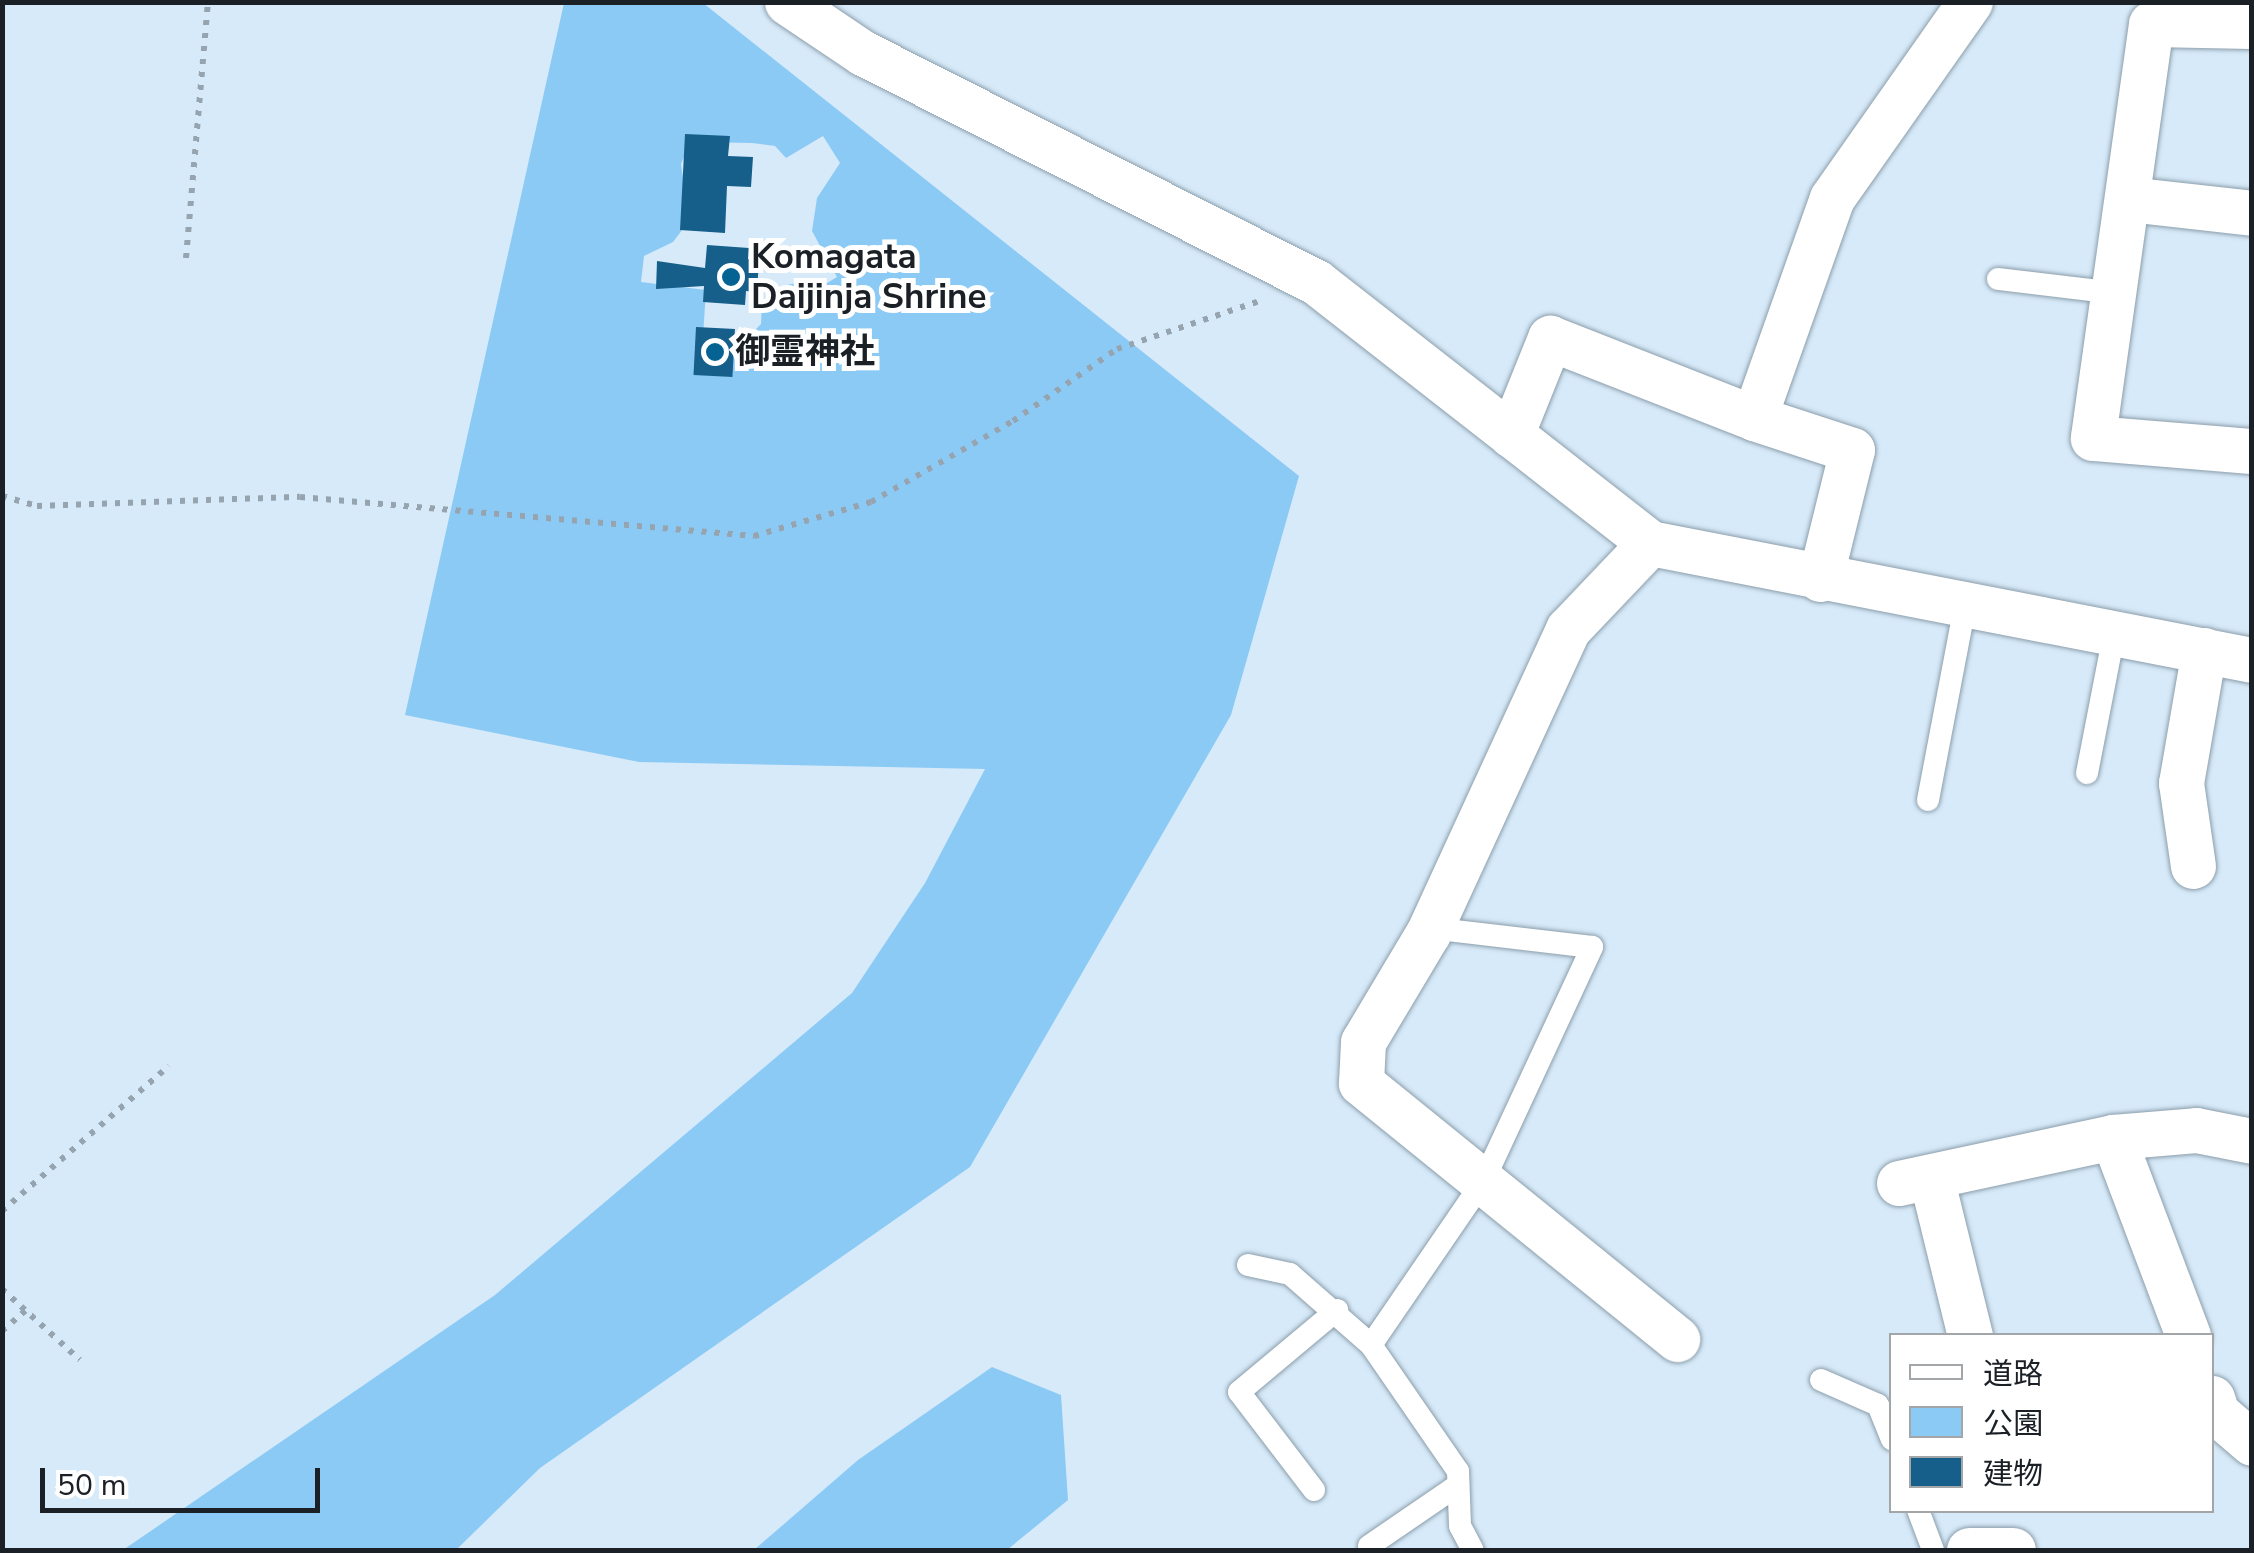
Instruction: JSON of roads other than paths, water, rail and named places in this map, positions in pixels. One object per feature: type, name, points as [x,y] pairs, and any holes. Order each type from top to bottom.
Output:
[{"type":"street","points":[[787,2],[863,53],[1316,282],[1650,543],[1820,580],[2252,660]]},
{"type":"street","points":[[1754,418],[1832,198],[1970,2]]},
{"type":"street","points":[[2252,26],[2151,24],[2093,438],[2252,451]]},
{"type":"street","points":[[2128,200],[2252,213]]},
{"type":"street","points":[[1511,435],[1550,338],[1754,418],[1852,450],[1820,580]]},
{"type":"street","points":[[1650,543],[1568,629],[1431,928],[1364,1042],[1361,1082],[1677,1339]]},
{"type":"street","points":[[2192,866],[2181,783],[2204,650]]},
{"type":"street","points":[[1969,1333],[1915,1180],[2113,1137],[2196,1130],[2252,1141]]},
{"type":"street","points":[[2113,1137],[2187,1333]]},
{"type":"street","points":[[2214,1403],[2218,1413],[2252,1443]]},
{"type":"street","points":[[2014,1513],[2023,1550]]},
{"type":"street","points":[[1970,1550],[2013,1550]]},
{"type":"lane","points":[[1998,279],[2114,292]]},
{"type":"lane","points":[[1928,800],[1965,606]]},
{"type":"lane","points":[[2086,773],[2114,634]]},
{"type":"lane","points":[[1372,1345],[1484,1180],[1592,946],[1431,928]]},
{"type":"lane","points":[[1248,1265],[1290,1274],[1337,1310],[1372,1345],[1458,1471],[1460,1526],[1472,1550]]},
{"type":"lane","points":[[1314,1490],[1239,1392],[1337,1310]]},
{"type":"lane","points":[[1821,1380],[1878,1405],[1889,1432]]},
{"type":"lane","points":[[1369,1546],[1458,1485]]},
{"type":"lane","points":[[1919,1513],[1934,1550]]},
{"type":"place","name":"Komagata Daijinja Shrine","points":[[731,277]]},
{"type":"place","name":"御霊神社","points":[[715,352]]}]
